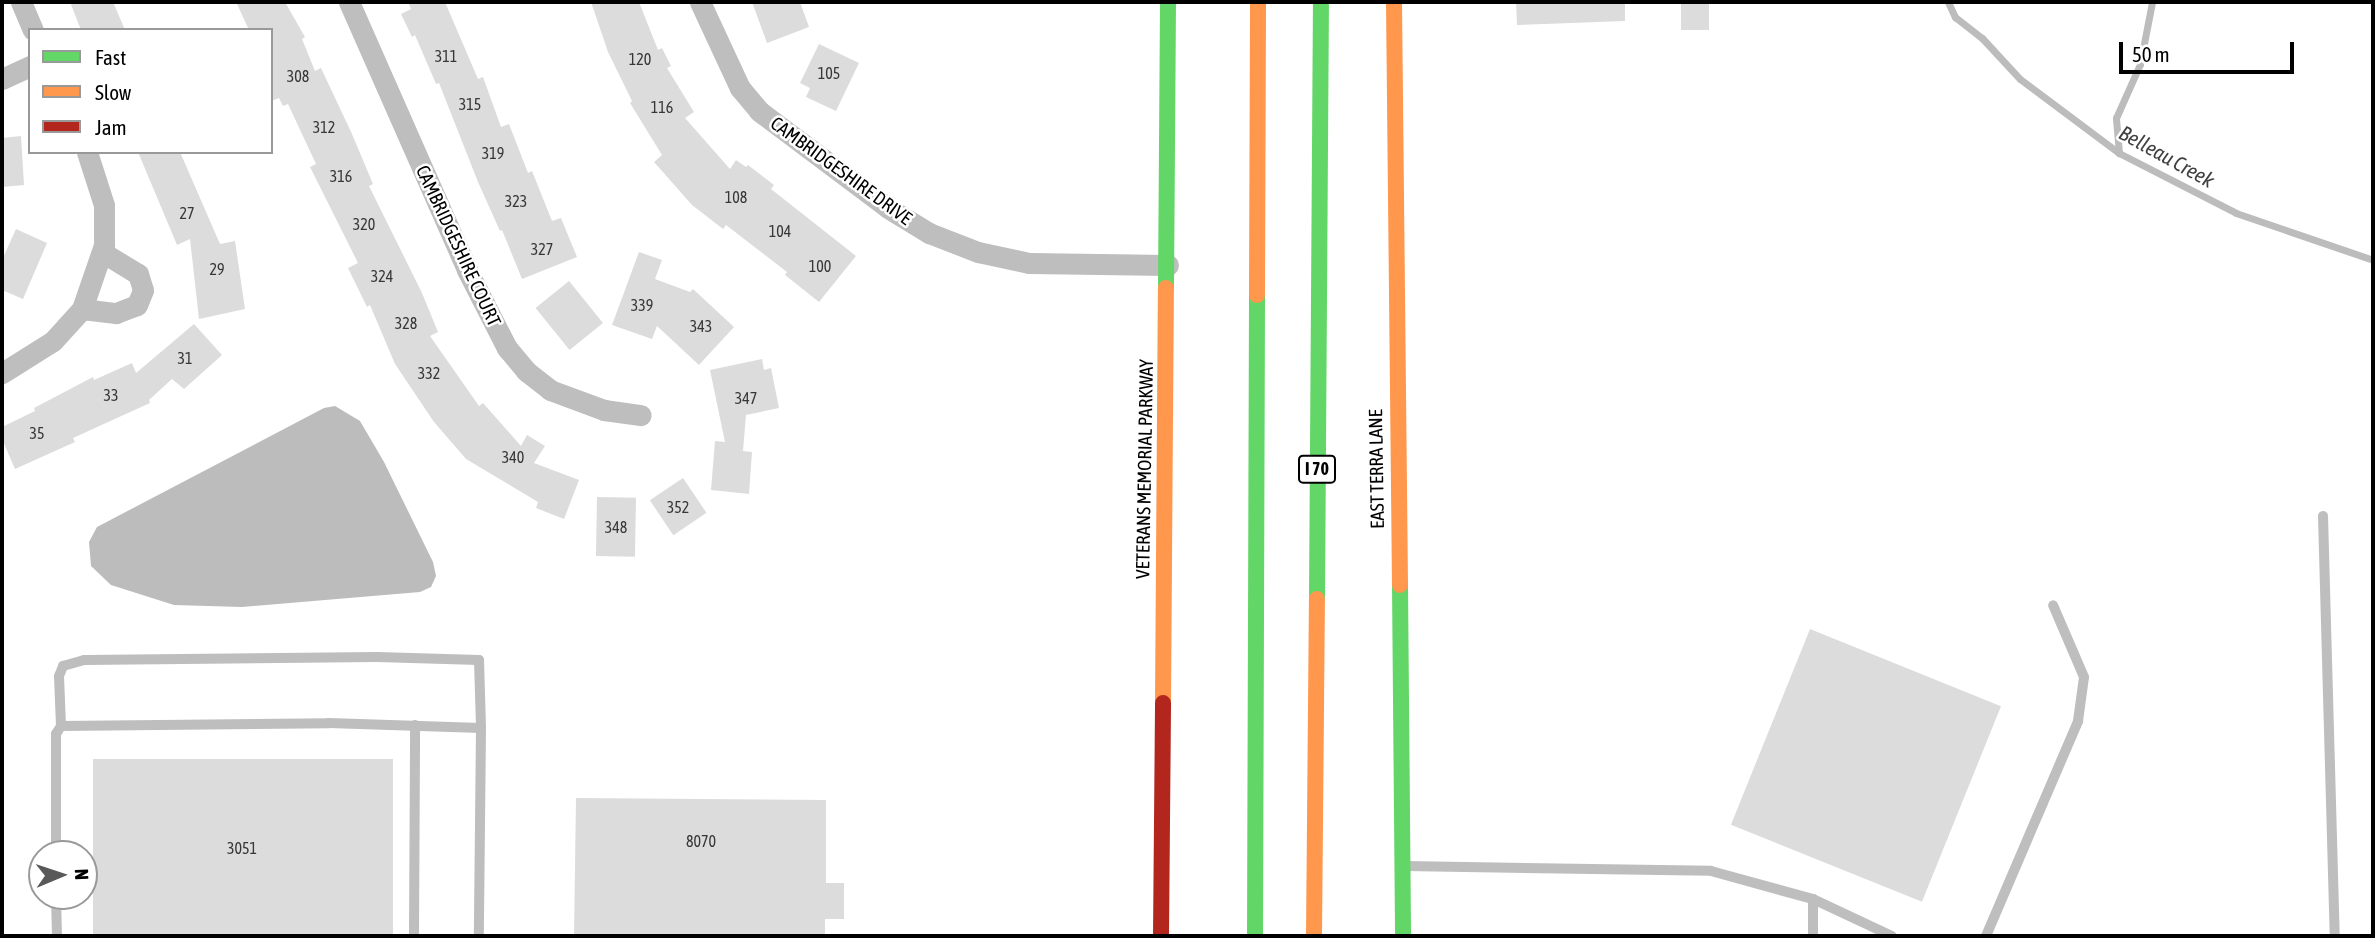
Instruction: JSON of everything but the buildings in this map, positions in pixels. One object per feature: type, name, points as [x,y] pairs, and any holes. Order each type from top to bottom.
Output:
[{"type":"main road","name":"VETERANS MEMORIAL PARKWAY","points":[[1161,936],[1168,2]]},
{"type":"main road","points":[[1255,936],[1258,2]]},
{"type":"main road","name":"I 70","points":[[1314,936],[1321,2]]},
{"type":"main road","name":"EAST TERRA LANE","points":[[1394,2],[1404,936]]},
{"type":"street","points":[[21,2],[32,28]]},
{"type":"street","name":"CAMBRIDGESHIRE COURT","points":[[349,2],[467,270],[507,348],[526,371],[550,390],[604,410],[641,415]]},
{"type":"street","name":"CAMBRIDGESHIRE DRIVE","points":[[700,2],[740,88],[759,111],[888,208],[929,233],[978,252],[1029,263],[1168,265]]},
{"type":"street","points":[[2,79],[28,67]]},
{"type":"street","points":[[2,373],[53,341],[82,309],[102,252],[104,205],[88,154]]},
{"type":"street","points":[[82,309],[116,313],[138,305],[143,290],[138,274],[102,252]]},
{"type":"lane","points":[[2323,516],[2335,936]]},
{"type":"lane","points":[[1986,936],[2078,720],[2084,677],[2053,605]]},
{"type":"lane","points":[[56,840],[56,734],[61,726],[59,676],[63,666],[71,663],[216,657],[480,660],[479,936]]},
{"type":"lane","points":[[61,726],[415,725],[481,728]]},
{"type":"lane","points":[[414,936],[415,725]]},
{"type":"lane","points":[[1404,866],[1711,871],[1813,900],[1878,933],[1892,936]]},
{"type":"lane","points":[[1813,900],[1813,936]]},
{"type":"lane","points":[[56,910],[57,936]]},
{"type":"shaded area","points":[[335,406],[360,421],[384,462],[433,562],[436,576],[431,587],[420,592],[242,607],[174,605],[111,585],[91,566],[89,542],[97,527],[324,408]]},
{"type":"waterway","name":"Belleau Creek","points":[[1948,2],[1955,17],[1982,38],[2020,79],[2119,153],[2236,213],[2373,260]]},
{"type":"waterway","points":[[2119,153],[2116,118],[2140,64],[2152,2]]},
{"type":"traffic: fast","points":[[1166,288],[1168,2]]},
{"type":"traffic: fast","points":[[1317,599],[1321,2]]},
{"type":"traffic: fast","points":[[1255,936],[1257,295]]},
{"type":"traffic: fast","points":[[1400,585],[1403,936]]},
{"type":"traffic: slow","points":[[1257,295],[1258,2]]},
{"type":"traffic: slow","points":[[1394,2],[1400,585]]},
{"type":"traffic: slow","points":[[1163,703],[1166,288]]},
{"type":"traffic: slow","points":[[1314,936],[1317,599]]},
{"type":"traffic: jam","points":[[1161,936],[1163,703]]}]
